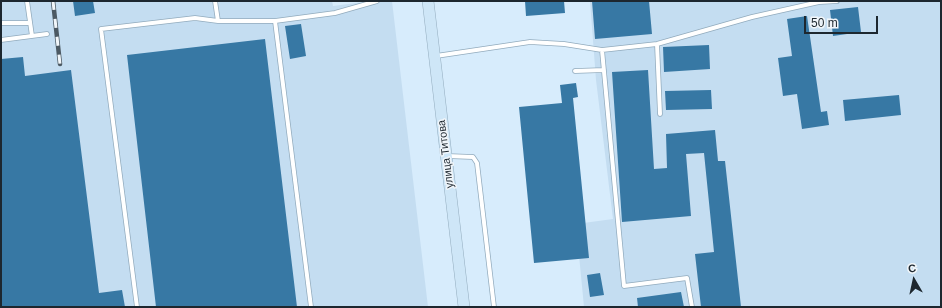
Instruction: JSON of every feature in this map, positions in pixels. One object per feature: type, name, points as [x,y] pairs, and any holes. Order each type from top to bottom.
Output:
[{"type":"main road","name":"улица Титова","points":[[428,1],[464,307]]},
{"type":"lane","points":[[27,1],[32,36]]},
{"type":"lane","points":[[215,1],[218,21]]},
{"type":"lane","points":[[136,307],[100,29],[195,18],[218,21],[275,21],[335,13],[377,1]]},
{"type":"lane","points":[[435,56],[530,42],[564,44],[602,50],[657,44],[752,17],[819,2],[837,1]]},
{"type":"lane","points":[[275,21],[311,307]]},
{"type":"lane","points":[[1,23],[30,23]]},
{"type":"lane","points":[[1,40],[47,34]]},
{"type":"lane","points":[[657,44],[660,114]]},
{"type":"lane","points":[[602,50],[624,286],[687,278],[692,307]]},
{"type":"lane","points":[[575,71],[604,70]]},
{"type":"lane","points":[[446,156],[473,157],[477,163],[494,307]]},
{"type":"shaded area","points":[[1,1],[332,1],[333,6],[372,1],[392,1],[428,307],[1,307]]},
{"type":"shaded area","points":[[590,1],[941,1],[941,307],[584,307],[576,224],[613,219],[596,80]]},
{"type":"building","points":[[73,1],[93,1],[95,13],[75,16]]},
{"type":"building","points":[[525,1],[564,1],[565,13],[526,16]]},
{"type":"building","points":[[592,1],[649,1],[652,34],[595,39]]},
{"type":"building","points":[[858,7],[861,32],[833,36],[830,10]]},
{"type":"building","points":[[807,16],[821,112],[827,111],[829,125],[802,129],[797,94],[783,96],[778,58],[792,56],[787,19]]},
{"type":"building","points":[[301,24],[306,56],[290,59],[285,26]]},
{"type":"building","points":[[265,39],[297,307],[156,307],[127,55]]},
{"type":"building","points":[[709,45],[710,69],[664,72],[663,47]]},
{"type":"building","points":[[23,57],[25,76],[71,70],[99,293],[122,290],[125,307],[1,307],[1,59]]},
{"type":"building","points":[[648,70],[654,169],[667,168],[666,134],[715,130],[718,161],[725,161],[741,307],[701,307],[695,254],[714,252],[704,153],[686,154],[691,216],[622,222],[612,72]]},
{"type":"building","points":[[576,83],[578,97],[573,98],[589,258],[534,263],[519,107],[562,103],[560,85]]},
{"type":"building","points":[[711,90],[712,109],[666,110],[665,91]]},
{"type":"building","points":[[899,95],[901,115],[845,121],[843,100]]},
{"type":"building","points":[[600,273],[604,295],[590,297],[587,275]]},
{"type":"building","points":[[681,292],[684,307],[638,307],[637,298]]},
{"type":"railway","points":[[53,1],[60,64]]}]
